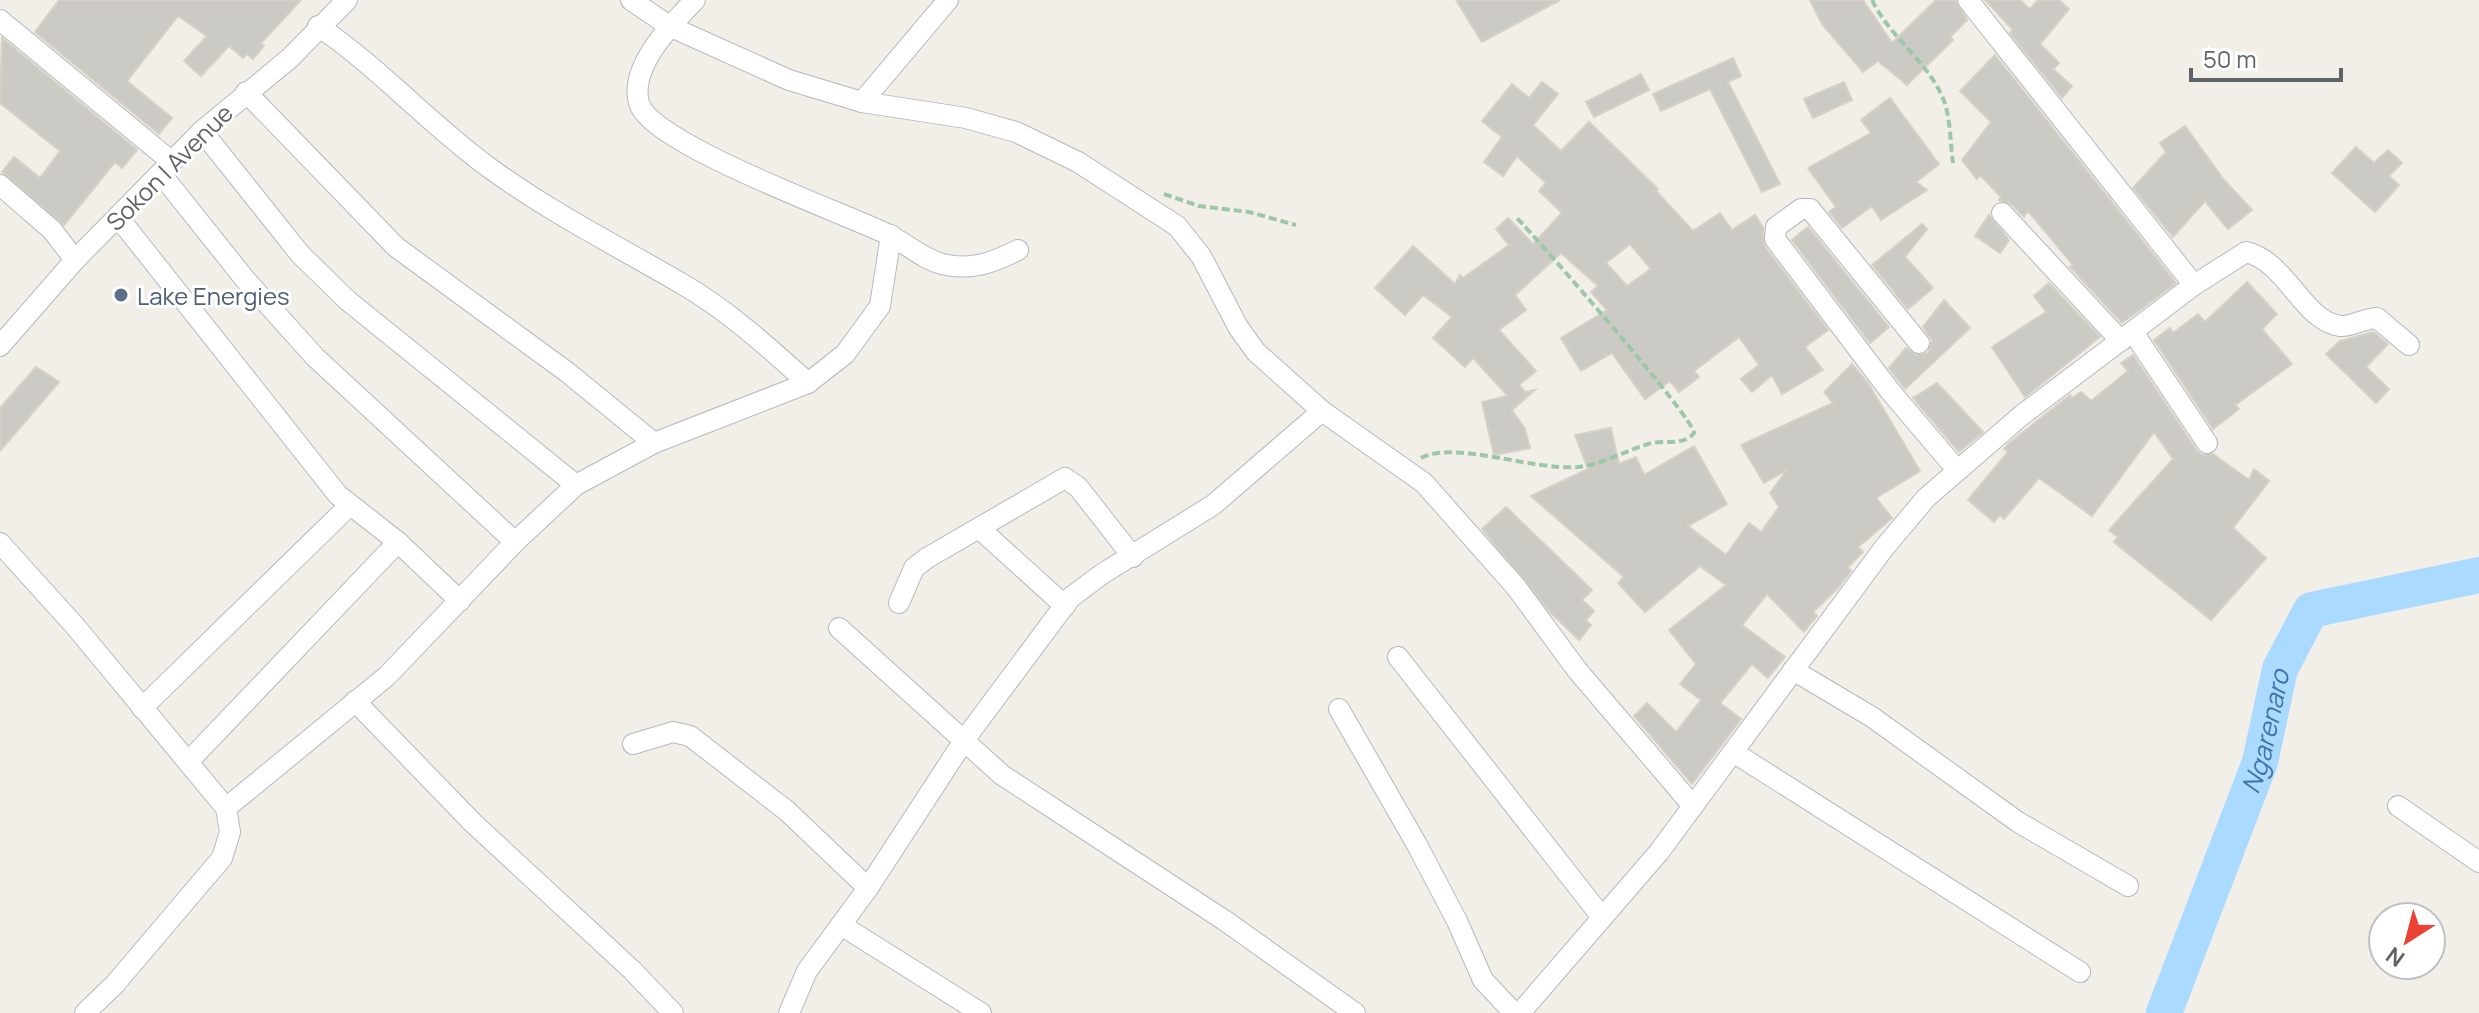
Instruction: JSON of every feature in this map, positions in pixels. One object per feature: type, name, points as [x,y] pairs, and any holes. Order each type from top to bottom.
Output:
[{"type":"street","points":[[631,0],[669,26],[775,74],[862,102],[966,118],[1016,132],[1078,162],[1177,226],[1201,256],[1238,327],[1256,352],[1322,411],[1424,483],[1516,587],[1586,681],[1693,806]]},
{"type":"street","points":[[695,0],[669,26],[641,73],[638,101],[650,119],[711,155],[811,204],[891,235],[940,264],[971,268],[1018,250]]},
{"type":"street","points":[[862,102],[948,0]]},
{"type":"street","points":[[1968,0],[2194,285]]},
{"type":"street","points":[[330,10],[352,49],[446,135],[562,216],[724,312],[808,383]]},
{"type":"street","name":"Sokon I Avenue","points":[[0,346],[75,260],[202,131],[290,58],[330,10]]},
{"type":"street","points":[[0,20],[166,168],[253,288],[315,357],[515,542]]},
{"type":"street","points":[[246,92],[396,247],[567,372],[654,443]]},
{"type":"street","points":[[202,131],[257,205],[300,254],[347,300],[576,485]]},
{"type":"street","points":[[0,185],[52,230],[75,260]]},
{"type":"street","points":[[1919,343],[1810,209],[1801,209],[1776,227],[1775,239],[1847,336],[1957,470]]},
{"type":"street","points":[[2002,213],[2127,337],[2207,443]]},
{"type":"street","points":[[118,217],[270,414],[350,505],[398,542],[460,601]]},
{"type":"street","points":[[226,808],[387,676],[515,542],[576,485],[654,443],[808,383],[845,354],[880,306],[891,235]]},
{"type":"street","points":[[1339,709],[1416,843],[1457,921],[1483,980],[1517,1013],[1629,888],[1884,548],[1926,498],[2022,415],[2194,285],[2246,252],[2262,256],[2311,308],[2330,322],[2341,326],[2377,318],[2409,345]]},
{"type":"street","points":[[789,1013],[807,971],[868,888],[965,739],[1065,606],[1086,585],[1213,505],[1322,411]]},
{"type":"street","points":[[899,603],[914,568],[1045,486],[1065,478],[1078,487],[1133,557]]},
{"type":"street","points":[[142,708],[350,505]]},
{"type":"street","points":[[980,529],[1065,606]]},
{"type":"street","points":[[189,761],[398,542]]},
{"type":"street","points":[[0,543],[226,808],[230,832],[222,858],[115,984],[85,1013]]},
{"type":"street","points":[[839,628],[1002,775],[1224,920],[1355,1013]]},
{"type":"street","points":[[1398,657],[1601,916]]},
{"type":"street","points":[[1793,670],[1872,717],[2018,822],[2128,886]]},
{"type":"street","points":[[355,701],[473,823],[632,970],[673,1013]]},
{"type":"street","points":[[633,744],[673,732],[690,736],[787,811],[868,888]]},
{"type":"street","points":[[1733,752],[2080,972]]},
{"type":"street","points":[[2398,806],[2479,862]]},
{"type":"street","points":[[841,925],[981,1013]]},
{"type":"path","points":[[1872,0],[1885,23],[1935,83],[1945,102],[1953,163]]},
{"type":"path","points":[[1138,199],[1173,195],[1199,206],[1249,212],[1296,225]]},
{"type":"path","points":[[1408,470],[1430,453],[1446,451],[1504,461],[1581,467],[1647,444],[1682,441],[1694,433],[1694,425],[1685,413],[1656,383],[1566,268],[1517,218]]},
{"type":"building","points":[[59,0],[301,0],[261,43],[264,46],[253,59],[247,54],[243,58],[229,46],[201,76],[184,61],[207,36],[178,16],[127,81],[172,118],[159,134],[35,32]]},
{"type":"building","points":[[1456,0],[1560,0],[1482,42]]},
{"type":"building","points":[[1810,0],[1863,0],[1892,43],[1936,0],[1955,0],[1967,20],[1950,37],[1953,40],[1907,85],[1878,61],[1863,72],[1822,24]]},
{"type":"building","points":[[1985,0],[2020,0],[2030,9],[2038,0],[2059,0],[2069,9],[2040,44],[2059,63],[2053,69],[2072,86],[2062,98],[2010,33],[2013,30]]},
{"type":"building","points":[[2,38],[137,150],[122,168],[115,162],[64,225],[2,172],[14,157],[40,178],[60,151],[0,103]]},
{"type":"building","points":[[1995,55],[2176,283],[2122,323],[2070,267],[2073,265],[2028,211],[2024,217],[2011,204],[1999,200],[2001,197],[1980,175],[1977,179],[1962,160],[1991,122],[1960,91]]},
{"type":"building","points":[[1733,58],[1741,76],[1728,82],[1780,184],[1762,192],[1710,89],[1661,111],[1653,94]]},
{"type":"building","points":[[1641,74],[1649,90],[1594,117],[1586,102]]},
{"type":"building","points":[[1542,82],[1558,94],[1533,125],[1561,151],[1589,122],[1658,189],[1656,191],[1693,231],[1720,213],[1732,230],[1755,215],[1763,227],[1765,247],[1828,330],[1805,347],[1823,370],[1782,394],[1772,375],[1752,392],[1741,379],[1759,365],[1739,337],[1694,371],[1699,377],[1679,392],[1670,381],[1645,399],[1612,353],[1581,371],[1561,338],[1607,310],[1591,292],[1598,286],[1561,253],[1515,295],[1526,310],[1499,330],[1536,371],[1519,385],[1525,392],[1535,390],[1512,410],[1525,429],[1530,448],[1494,455],[1482,402],[1508,396],[1473,358],[1465,367],[1433,338],[1452,317],[1423,295],[1405,315],[1375,288],[1413,246],[1455,284],[1460,275],[1463,278],[1509,245],[1496,229],[1508,218],[1533,244],[1562,213],[1539,191],[1546,183],[1517,156],[1503,176],[1484,162],[1502,137],[1482,121],[1512,84],[1529,98]],"holes":[[[1630,244],[1651,269],[1627,286],[1606,263]]]},
{"type":"building","points":[[1844,82],[1852,100],[1813,118],[1804,99]]},
{"type":"building","points":[[1890,98],[1939,164],[1916,182],[1927,190],[1881,220],[1872,206],[1842,228],[1829,212],[1836,207],[1808,168],[1871,133],[1861,120]]},
{"type":"building","points":[[2185,126],[2224,180],[2252,210],[2228,229],[2205,201],[2173,237],[2133,188],[2166,152],[2160,143]]},
{"type":"building","points":[[2356,147],[2374,163],[2388,150],[2402,163],[2389,176],[2399,185],[2375,212],[2332,173]]},
{"type":"building","points":[[1989,215],[2009,240],[2000,253],[1975,236]]},
{"type":"building","points":[[1922,224],[1927,229],[1905,257],[1933,288],[1908,309],[1872,265]]},
{"type":"building","points":[[1808,227],[1889,327],[1870,343],[1792,240]]},
{"type":"building","points":[[2247,282],[2277,314],[2262,329],[2292,364],[2235,405],[2239,409],[2213,429],[2154,340],[2170,328],[2173,333],[2198,314],[2205,322]]},
{"type":"building","points":[[2049,283],[2100,337],[2025,397],[1992,347],[2046,312],[2034,296]]},
{"type":"building","points":[[1944,300],[1970,328],[1905,389],[1889,368],[1906,348],[1915,355],[1928,353],[1932,340],[1923,327]]},
{"type":"building","points":[[2373,332],[2388,344],[2366,367],[2389,389],[2376,403],[2326,354],[2340,341]]},
{"type":"building","points":[[2133,355],[2197,451],[2202,455],[2213,454],[2249,480],[2254,469],[2269,481],[2233,528],[2266,558],[2211,620],[2114,542],[2118,537],[2109,530],[2173,459],[2154,432],[2092,516],[2039,478],[2004,519],[2000,515],[1994,522],[1968,500],[2008,452],[2004,449],[2008,444],[2070,395],[2072,398],[2081,392],[2091,401],[2128,371],[2121,363]]},
{"type":"building","points":[[1852,364],[1868,383],[1920,471],[1876,498],[1892,518],[1858,547],[1863,552],[1848,567],[1851,571],[1813,612],[1817,616],[1804,632],[1767,594],[1742,625],[1785,657],[1768,678],[1752,664],[1720,703],[1741,719],[1692,784],[1634,716],[1647,703],[1676,732],[1701,700],[1680,684],[1696,664],[1669,630],[1726,585],[1700,566],[1645,612],[1618,583],[1624,577],[1531,496],[1588,469],[1575,435],[1611,428],[1619,464],[1636,457],[1644,475],[1694,446],[1727,504],[1688,526],[1726,555],[1749,523],[1761,532],[1779,507],[1770,493],[1787,470],[1764,483],[1741,445],[1833,403],[1824,392]]},
{"type":"building","points":[[36,367],[59,382],[0,451],[0,408]]},
{"type":"building","points":[[1937,383],[1983,432],[1959,452],[1913,398]]},
{"type":"building","points":[[1506,507],[1592,590],[1582,600],[1594,611],[1586,620],[1591,625],[1579,640],[1550,612],[1482,529]]},
{"type":"waterway","name":"Ngarenaro","points":[[2164,1013],[2260,762],[2280,669],[2311,610],[2479,575]]},
{"type":"place","name":"Lake Energies","points":[[121,295]]}]
